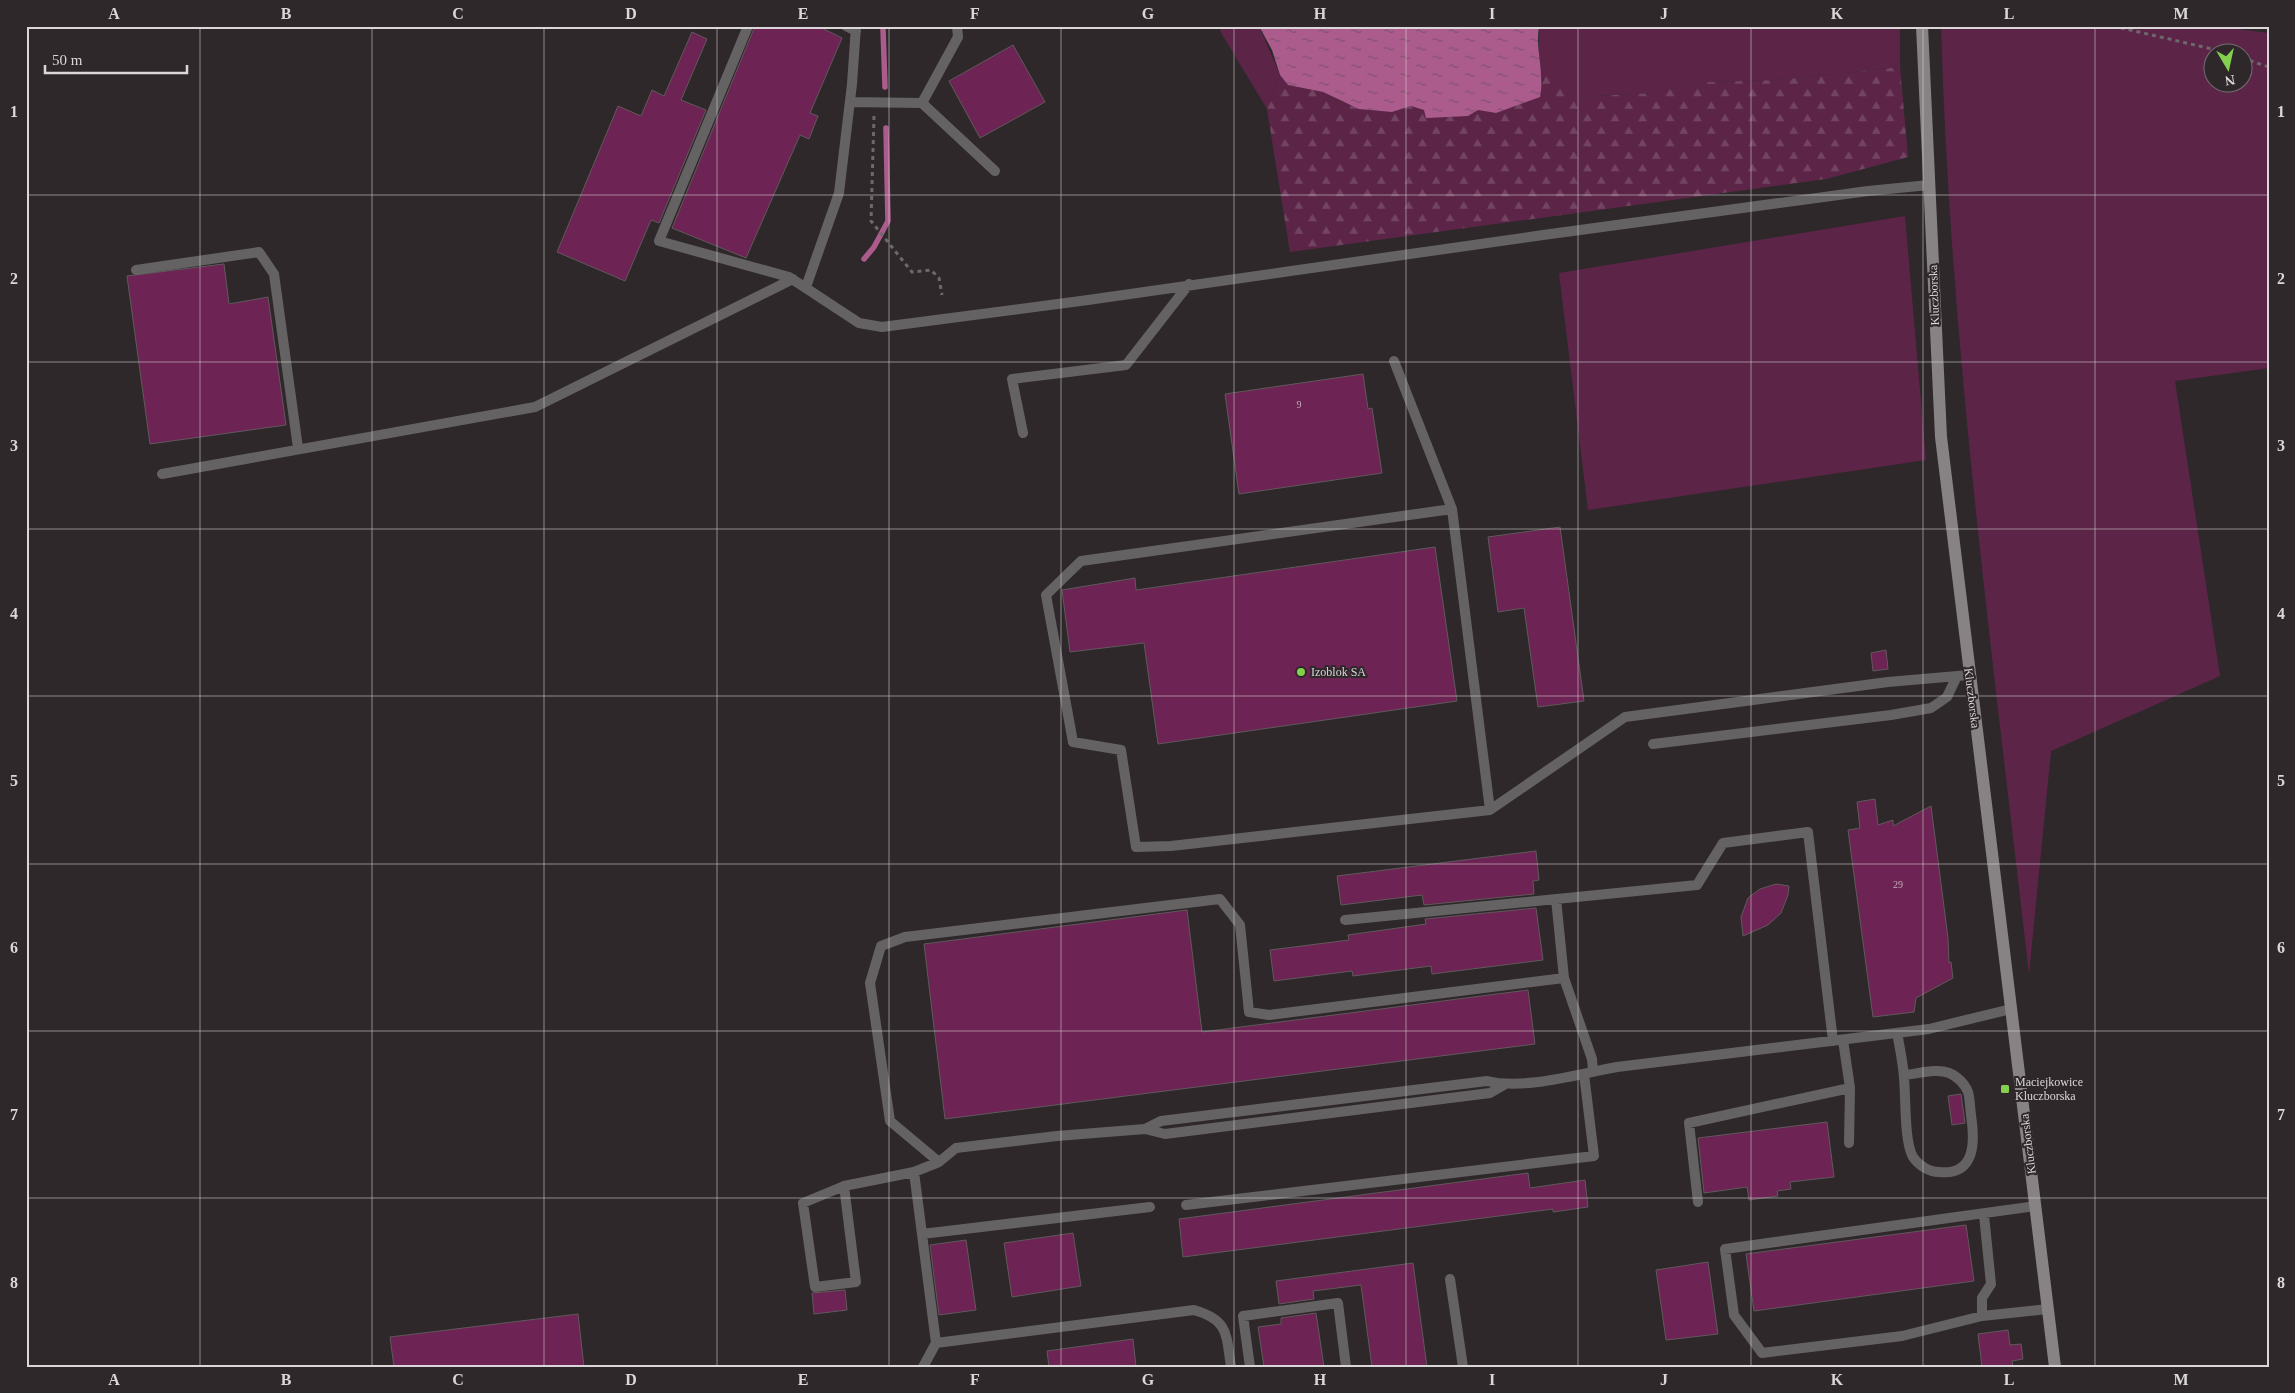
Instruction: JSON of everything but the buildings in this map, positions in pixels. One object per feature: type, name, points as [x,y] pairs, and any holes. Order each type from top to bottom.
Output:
[{"type":"street","name":"Kluczborska","points":[[1922,26],[1941,437],[1963,675],[2011,1009],[2055,1367]]},
{"type":"lane","points":[[748,26],[659,241],[793,279],[858,323],[882,327],[1868,191],[1929,185]]},
{"type":"lane","points":[[806,287],[839,193],[850,102],[856,28],[846,26]]},
{"type":"lane","points":[[922,103],[958,36],[957,26]]},
{"type":"lane","points":[[850,102],[922,103],[995,171]]},
{"type":"lane","points":[[136,270],[259,252],[274,274],[298,448]]},
{"type":"lane","points":[[162,474],[298,448],[535,407],[793,279]]},
{"type":"lane","points":[[1023,433],[1012,379],[1126,365],[1189,284]]},
{"type":"lane","points":[[1394,361],[1452,509],[1490,810]]},
{"type":"lane","points":[[1452,509],[1081,561],[1046,595],[1073,742],[1121,750],[1136,847],[1171,846],[1490,810],[1625,717],[1888,682],[1963,675]]},
{"type":"lane","points":[[1653,744],[1891,715],[1931,708],[1947,697],[1963,675]]},
{"type":"lane","points":[[1346,920],[1697,885],[1723,843],[1808,832],[1838,1040],[1850,1088],[1849,1143]]},
{"type":"lane","points":[[939,1162],[890,1121],[870,983],[881,946],[905,937],[1220,899],[1240,925],[1249,1012],[1268,1015],[1564,978]]},
{"type":"lane","points":[[1186,1205],[1594,1156],[1588,1073],[1592,1058],[1564,978],[1556,899]]},
{"type":"lane","points":[[844,1186],[856,1282],[815,1287],[803,1203],[844,1186],[914,1172],[939,1162],[956,1148],[1057,1136],[1145,1129],[1161,1121],[1487,1081],[1504,1085],[1930,1029],[2011,1009]]},
{"type":"lane","points":[[1897,1033],[1904,1075],[1909,1146],[1914,1159],[1924,1168],[1934,1172],[1946,1173],[1957,1170],[1965,1164],[1971,1154],[1974,1143],[1968,1092],[1962,1082],[1949,1073],[1936,1071],[1904,1075]]},
{"type":"lane","points":[[1698,1202],[1688,1123],[1850,1088]]},
{"type":"lane","points":[[914,1172],[936,1343],[923,1367]]},
{"type":"lane","points":[[2036,1206],[1725,1250],[1734,1315],[1762,1354],[1902,1336],[1982,1316],[2048,1309]]},
{"type":"lane","points":[[922,1234],[1150,1208]]},
{"type":"lane","points":[[1982,1316],[1982,1298],[1991,1284],[1984,1214]]},
{"type":"lane","points":[[1450,1278],[1463,1367]]},
{"type":"lane","points":[[1250,1367],[1243,1316],[1338,1303],[1346,1367]]},
{"type":"lane","points":[[936,1343],[1194,1310],[1210,1314],[1221,1323],[1226,1336],[1231,1367]]},
{"type":"path","points":[[2113,26],[2202,47]]},
{"type":"path","points":[[2252,62],[2269,68]]},
{"type":"path","points":[[874,118],[871,221],[912,272],[931,270],[939,278],[942,295]]},
{"type":"green space","points":[[1223,26],[1259,26],[1280,75],[1267,109],[1220,31]]},
{"type":"green space","points":[[1539,26],[1900,26],[1900,67],[1778,80],[1707,82],[1652,93],[1578,97],[1539,57]]},
{"type":"green space","points":[[1941,26],[2213,26],[2269,33],[2269,368],[2175,381],[2220,676],[2051,751],[2029,974],[1975,501],[1953,264]]},
{"type":"green space","points":[[1539,57],[1578,97],[1652,93],[1707,82],[1778,80],[1900,67],[1908,157],[1826,179],[1290,252],[1267,109],[1280,75],[1288,85],[1323,92],[1343,102],[1392,112],[1411,106],[1424,110],[1468,116],[1478,110],[1496,113],[1543,82]]},
{"type":"green space","points":[[1905,216],[1926,460],[1588,510],[1559,273]]},
{"type":"water","points":[[1259,26],[1539,26],[1540,97],[1496,113],[1478,110],[1468,116],[1426,118],[1424,110],[1411,106],[1392,112],[1359,109],[1323,92],[1288,85],[1280,75],[1272,50]]},
{"type":"waterway","points":[[883,29],[885,87]]},
{"type":"waterway","points":[[864,259],[874,247],[888,221],[886,128]]},
{"type":"place","name":"Izoblok SA","points":[[1301,672]]},
{"type":"place","name":"Maciejkowice Kluczborska","points":[[2005,1089]]}]
